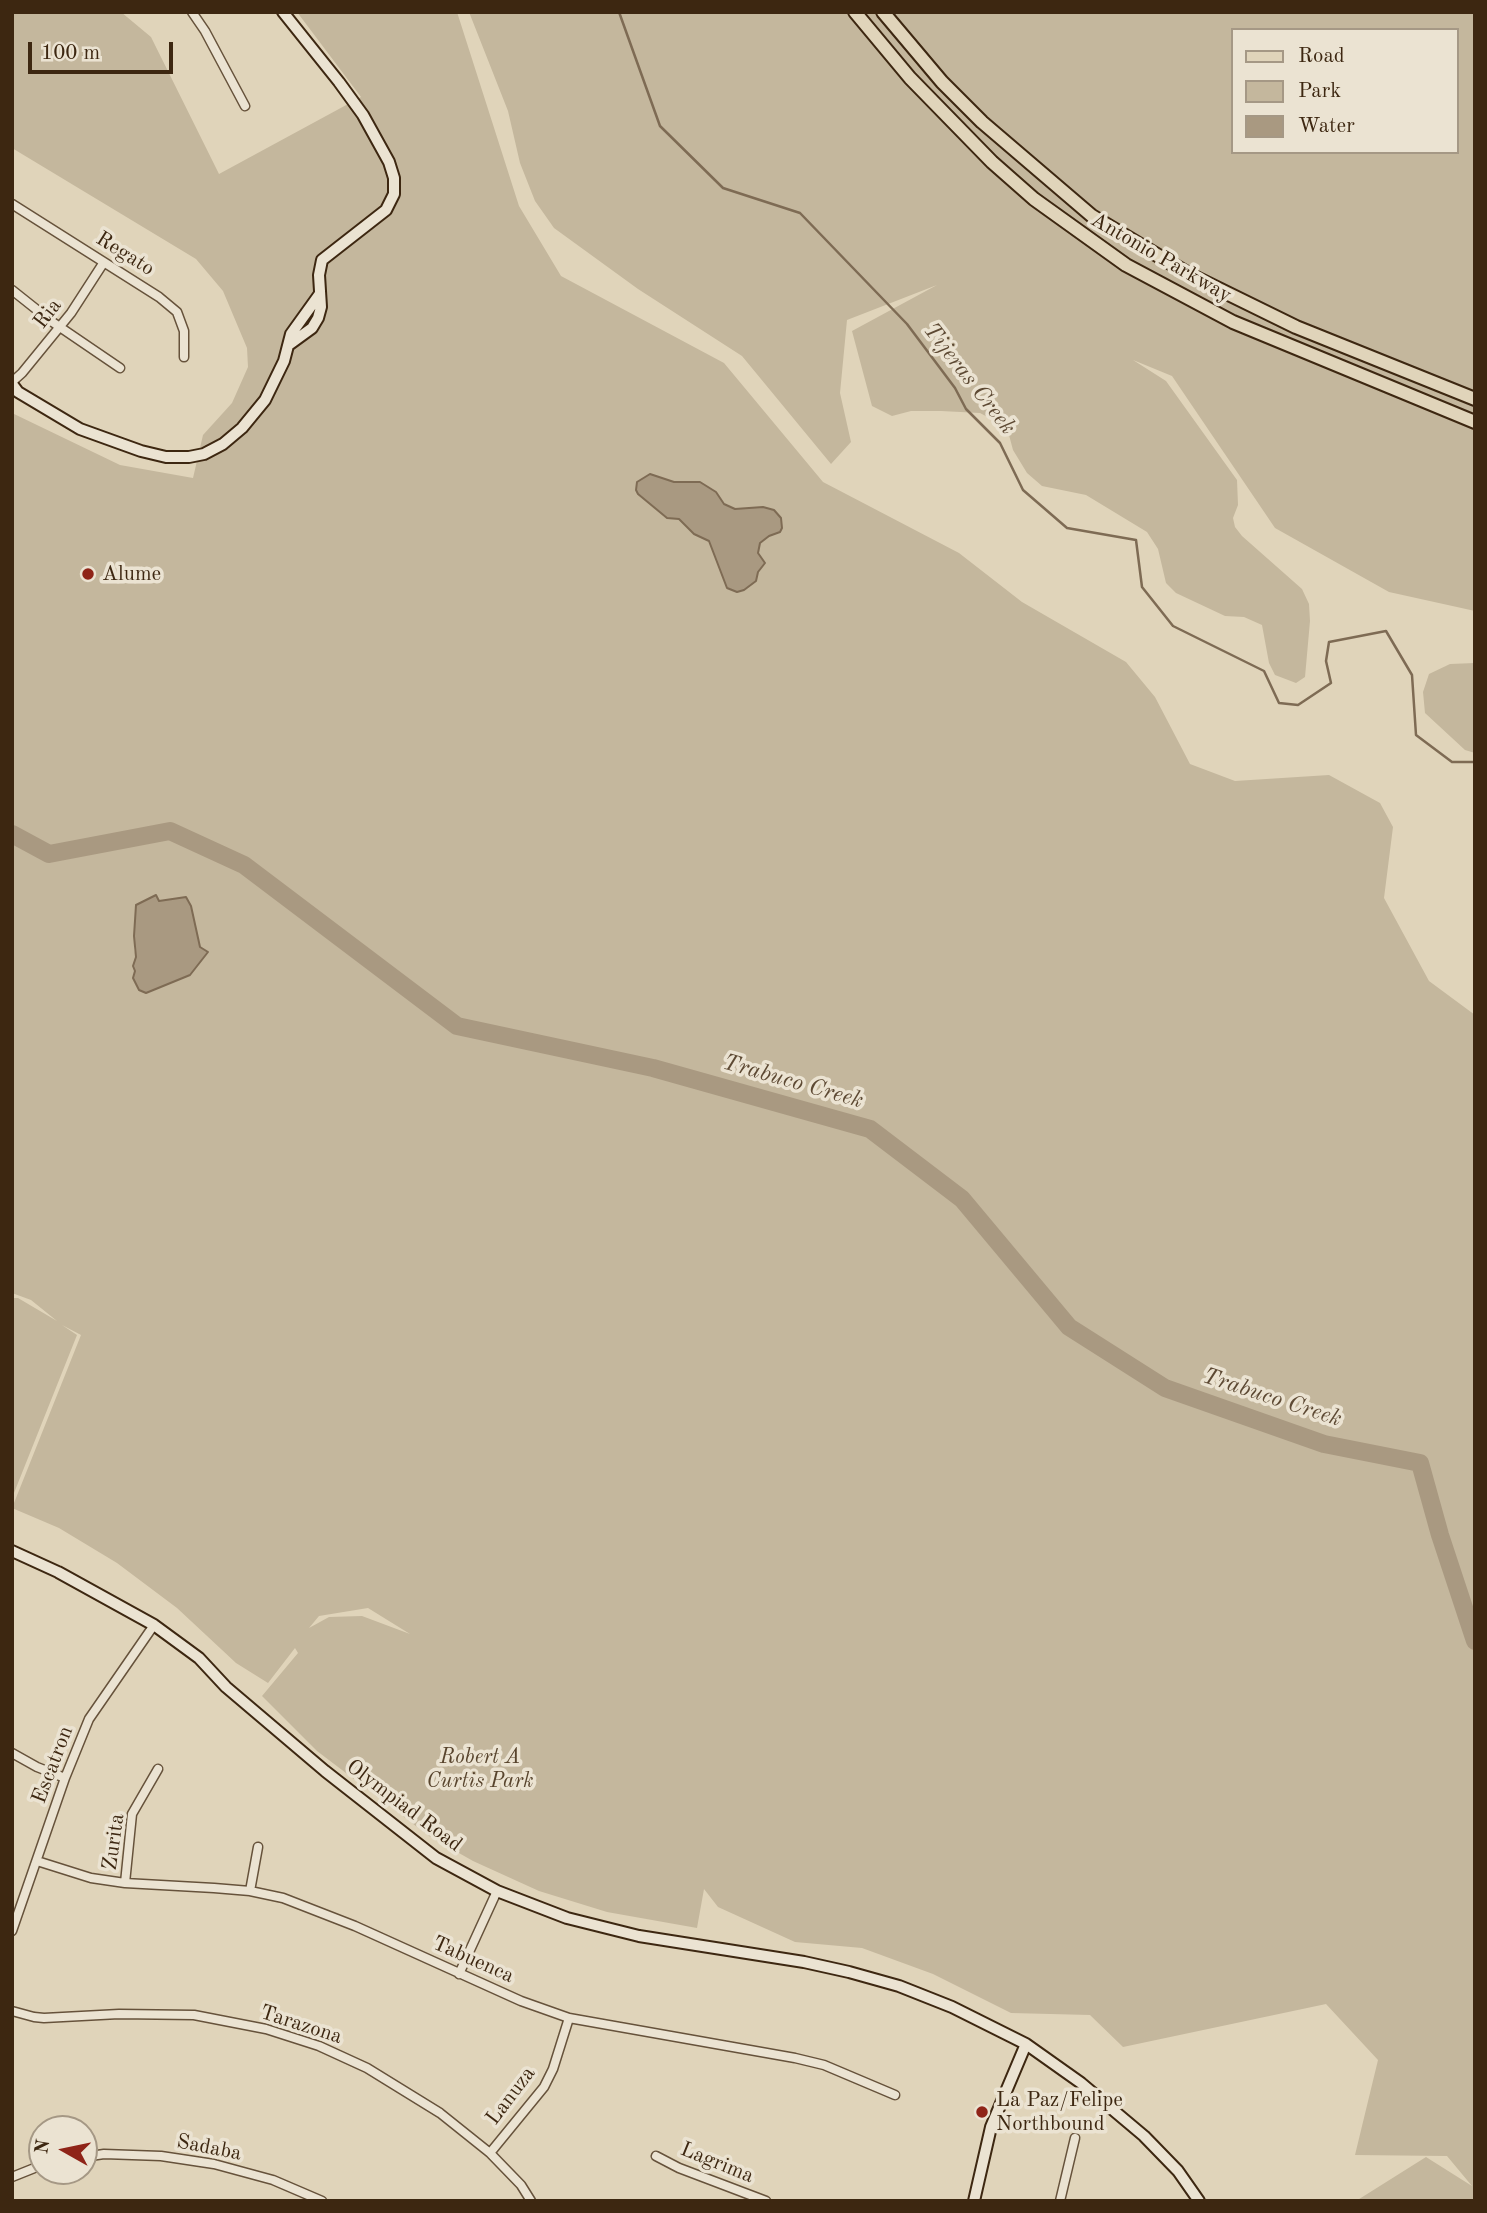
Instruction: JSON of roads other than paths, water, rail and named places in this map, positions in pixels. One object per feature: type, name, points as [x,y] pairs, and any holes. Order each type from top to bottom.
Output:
[{"type":"main road","points":[[14,386],[80,429],[166,457],[189,457],[216,448],[243,428],[265,400],[290,344],[291,334],[319,295],[318,275],[322,260],[386,210],[394,194],[390,162],[363,115],[283,12]]},
{"type":"main road","name":"Antonio Parkway","points":[[855,12],[910,78],[992,162],[1034,199],[1126,265],[1233,322],[1475,422]]},
{"type":"main road","name":"Antonio Parkway","points":[[883,12],[942,82],[982,122],[1092,216],[1192,276],[1296,327],[1475,399]]},
{"type":"main road","name":"Olympiad Road","points":[[12,1551],[58,1572],[154,1625],[199,1658],[226,1687],[436,1858],[497,1891],[567,1918],[627,1933],[804,1962],[899,1986],[952,2007],[1026,2044],[1081,2083],[1144,2136],[1178,2172],[1199,2201]]},
{"type":"main road","points":[[974,2201],[991,2127],[1026,2044]]},
{"type":"street","points":[[192,12],[245,106]]},
{"type":"street","name":"Regato","points":[[12,204],[159,297],[177,312],[184,331],[184,357]]},
{"type":"street","name":"Ria","points":[[14,386],[60,327],[104,262]]},
{"type":"street","points":[[12,290],[120,368]]},
{"type":"street","name":"Escatron","points":[[13,1926],[65,1778],[89,1719],[154,1625]]},
{"type":"street","points":[[12,1753],[37,1768],[65,1778]]},
{"type":"street","name":"Zurita","points":[[125,1883],[132,1814],[158,1769]]},
{"type":"street","points":[[250,1891],[258,1847]]},
{"type":"street","name":"Tabuenca","points":[[37,1861],[91,1878],[125,1883],[250,1891],[310,1907],[459,1974],[569,2018],[795,2058],[824,2066],[895,2095]]},
{"type":"street","points":[[459,1974],[497,1891]]},
{"type":"street","name":"Tarazona","points":[[12,2011],[44,2018],[118,2014],[194,2015],[266,2029],[319,2046],[368,2068],[440,2113],[490,2153],[521,2185],[531,2201]]},
{"type":"street","name":"Lanuza","points":[[490,2153],[544,2087],[553,2069],[569,2018]]},
{"type":"street","points":[[1060,2201],[1075,2138]]},
{"type":"street","name":"Sadaba","points":[[98,2155],[161,2156],[214,2164],[274,2180],[322,2201]]},
{"type":"street","name":"Lagrima","points":[[656,2156],[747,2198],[766,2201]]},
{"type":"water","points":[[650,474],[674,482],[700,482],[716,492],[724,504],[735,509],[763,507],[774,510],[781,518],[782,528],[780,532],[760,543],[758,553],[765,563],[758,572],[756,581],[737,592],[727,588],[709,541],[694,534],[679,519],[667,518],[638,494],[637,482]]},
{"type":"water","points":[[156,895],[159,901],[186,897],[191,906],[200,947],[208,952],[190,975],[146,993],[139,990],[133,978],[136,957],[136,905]]},
{"type":"waterway","name":"Tijeras Creek","points":[[619,12],[660,126],[723,188],[800,213],[907,324],[955,388],[966,409],[1000,443],[1023,490],[1067,528],[1136,540],[1142,587],[1173,626],[1264,671],[1279,703],[1298,705],[1331,683],[1326,661],[1329,642],[1386,631],[1412,675],[1416,735],[1452,762],[1475,762]]},
{"type":"waterway","name":"Trabuco Creek","points":[[12,834],[49,854],[170,831],[244,865],[457,1026],[653,1068],[870,1129],[962,1199],[1069,1327],[1165,1388],[1324,1444],[1420,1463],[1440,1535],[1475,1641]]},
{"type":"place","name":"Alume","points":[[88,574]]},
{"type":"place","name":"La Paz/Felipe Northbound","points":[[982,2112]]},
{"type":"park label","name":"Robert A Curtis Park","points":[[480,1769]]}]
